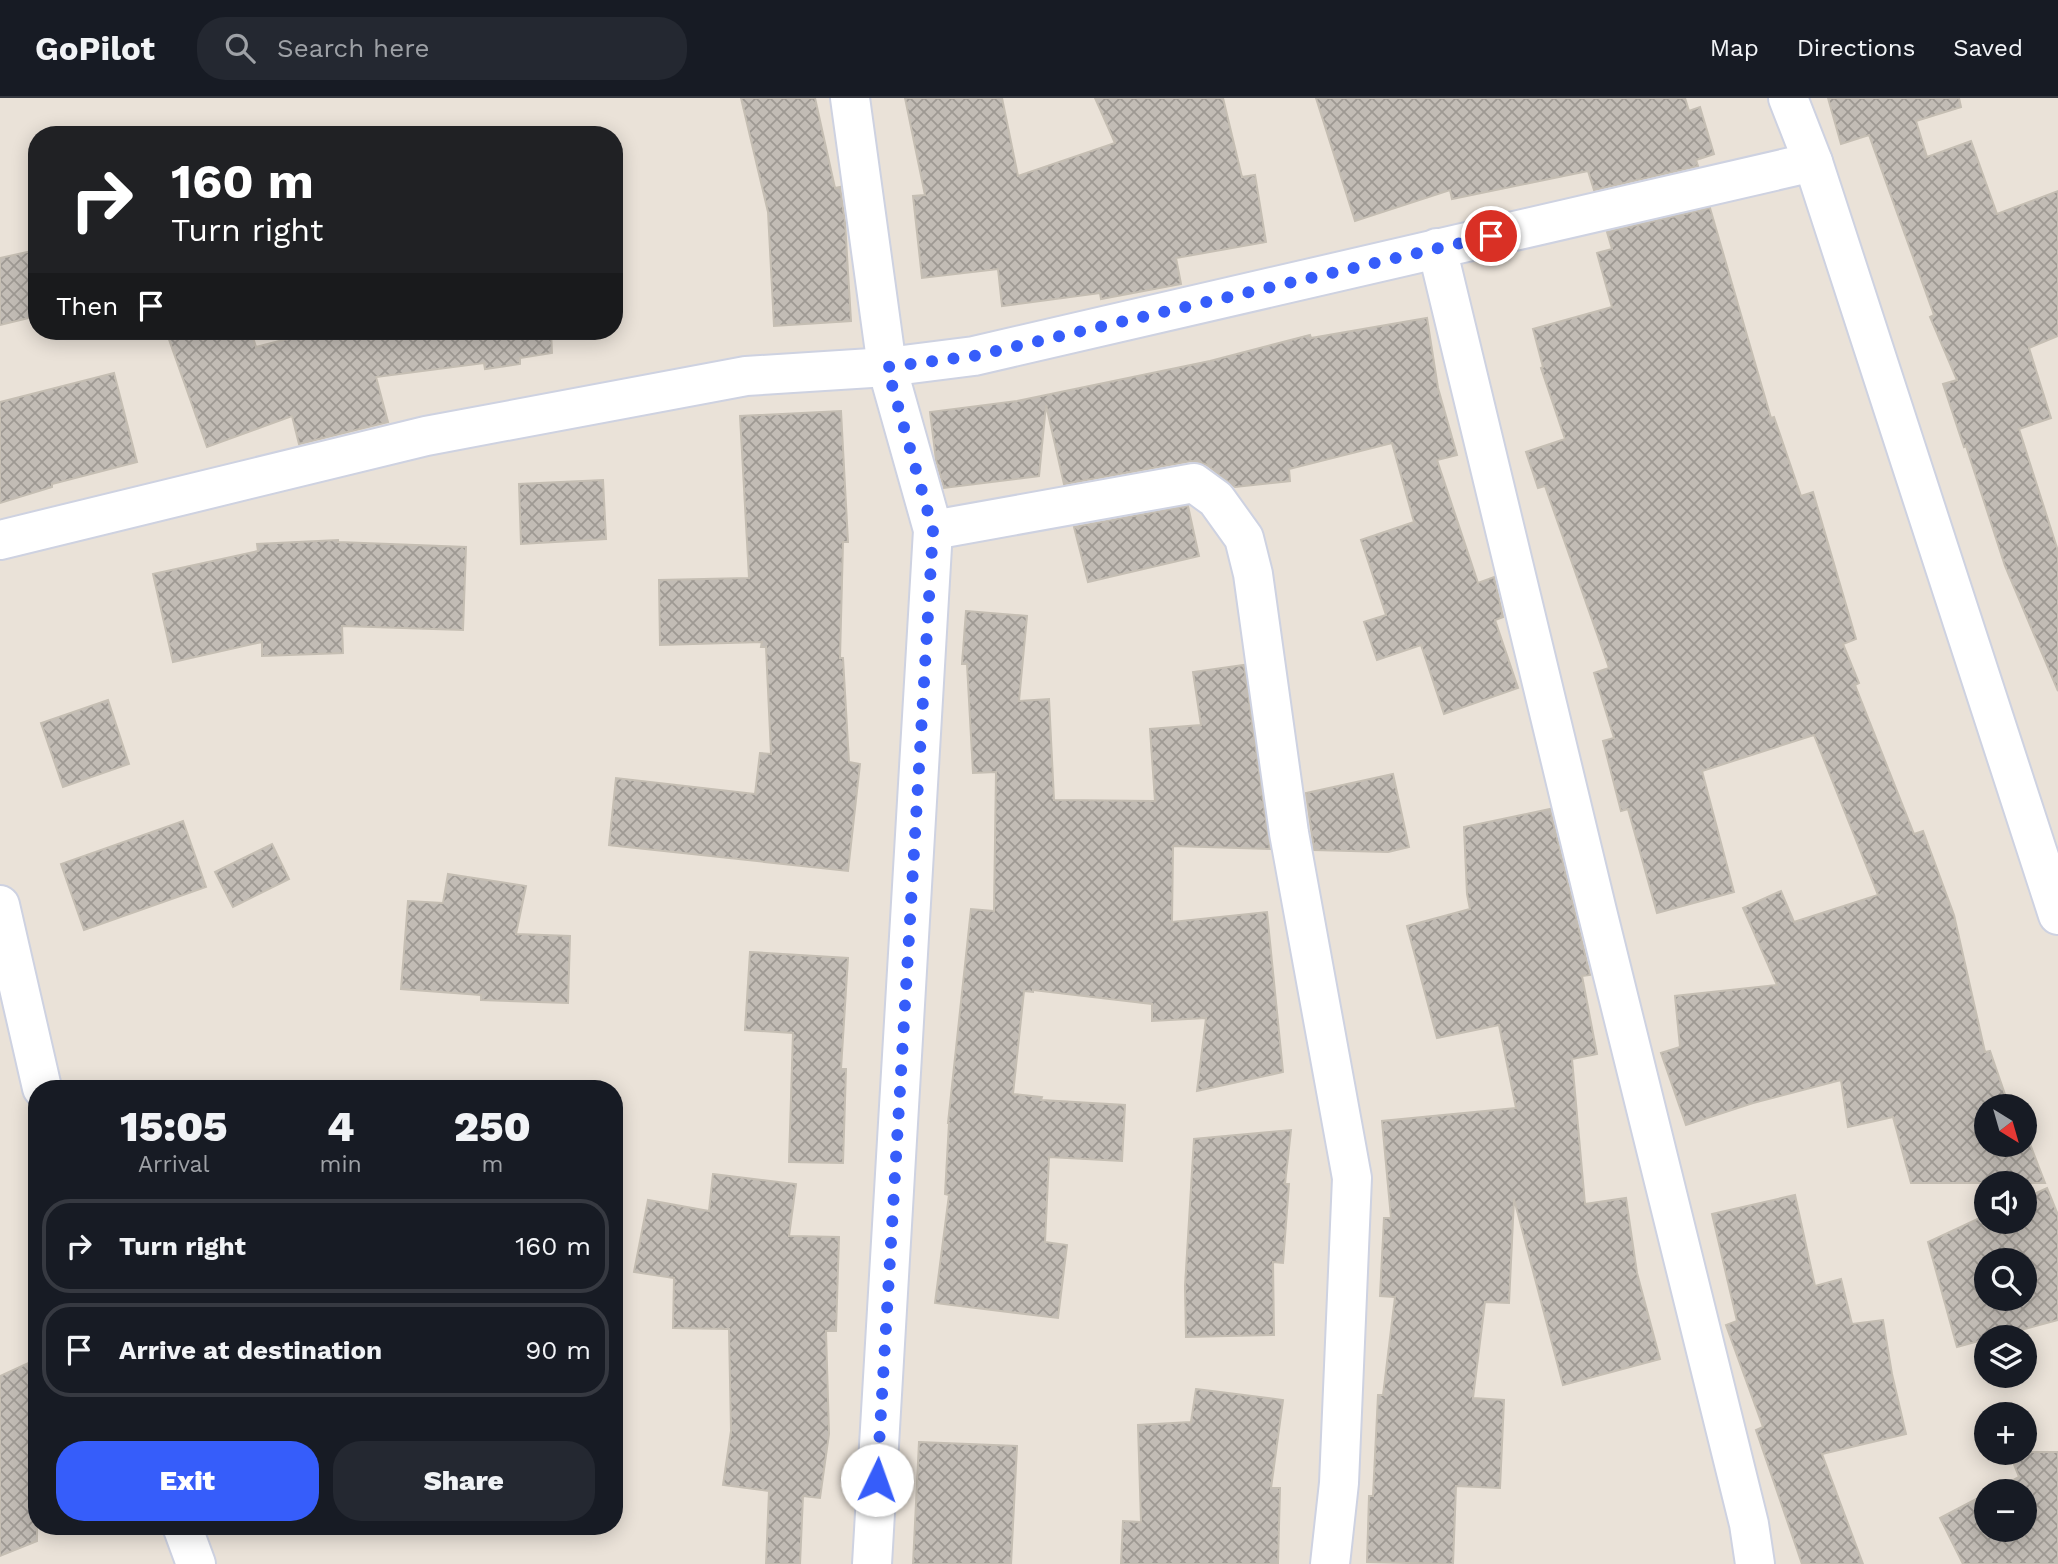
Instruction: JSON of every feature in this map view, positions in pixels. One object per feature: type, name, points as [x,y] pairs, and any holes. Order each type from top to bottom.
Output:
[{"type":"street","points":[[850,98],[887,367],[933,530],[872,1564]]},
{"type":"street","points":[[1788,98],[1814,162],[2058,915]]},
{"type":"street","points":[[0,540],[426,436],[746,376],[887,367],[974,356],[1814,162]]},
{"type":"street","points":[[1437,248],[1749,1524],[1755,1564]]},
{"type":"street","points":[[933,530],[1194,483],[1216,499],[1244,538],[1252,574],[1289,833],[1352,1178],[1339,1483],[1330,1564]]},
{"type":"street","points":[[0,905],[40,1080]]},
{"type":"street","points":[[185,1535],[196,1564]]},
{"type":"building","points":[[741,98],[815,98],[835,188],[840,187],[845,222],[851,321],[774,326],[768,212]]},
{"type":"building","points":[[905,98],[1002,98],[1018,176],[1115,143],[1095,98],[1223,98],[1242,177],[1255,175],[1266,242],[1176,258],[1181,284],[1101,299],[1100,293],[1002,306],[998,269],[922,278],[913,196],[925,195]]},
{"type":"building","points":[[1316,98],[1685,98],[1689,111],[1700,107],[1714,154],[1696,160],[1698,166],[1594,190],[1588,171],[1452,199],[1450,190],[1355,221]]},
{"type":"building","points":[[1828,98],[1959,98],[1961,107],[1916,121],[1927,157],[1971,141],[1997,214],[2058,191],[2058,336],[2029,348],[2051,418],[2019,429],[2058,551],[2058,691],[2005,566],[1966,446],[1964,447],[1943,384],[1957,380],[1930,317],[1934,315],[1869,135],[1841,144]]},
{"type":"building","points":[[1710,208],[1771,418],[1774,417],[1801,496],[1813,492],[1856,639],[1843,644],[1859,683],[1855,685],[1914,834],[1923,831],[1954,915],[1985,1052],[1990,1051],[2005,1094],[1974,1094],[1974,1157],[2035,1157],[2045,1183],[2037,1183],[2037,1171],[1974,1171],[1974,1183],[1911,1183],[1893,1117],[1848,1127],[1841,1080],[1753,1103],[1686,1125],[1661,1053],[1680,1047],[1675,996],[1777,985],[1743,908],[1781,891],[1794,922],[1878,895],[1814,735],[1702,771],[1734,892],[1657,913],[1628,809],[1621,811],[1603,741],[1614,738],[1594,673],[1609,668],[1545,486],[1538,488],[1526,452],[1565,439],[1541,368],[1543,367],[1533,329],[1612,307],[1597,253],[1612,249],[1607,232]]},
{"type":"building","points":[[28,252],[28,318],[0,325],[0,258]]},
{"type":"building","points":[[1427,318],[1438,388],[1457,455],[1437,460],[1478,583],[1494,577],[1503,617],[1495,620],[1518,688],[1444,714],[1421,645],[1377,660],[1364,622],[1386,615],[1361,540],[1414,522],[1392,443],[1289,469],[1290,481],[1235,487],[1207,465],[1191,461],[1064,484],[1046,405],[1039,476],[944,488],[936,460],[930,412],[1017,401],[1210,361],[1310,335],[1311,338]]},
{"type":"building","points":[[169,340],[254,340],[256,347],[283,340],[551,340],[552,353],[520,358],[520,364],[485,369],[484,363],[376,377],[388,422],[299,444],[292,416],[207,447]]},
{"type":"building","points":[[114,373],[137,462],[52,484],[52,487],[0,503],[0,402]]},
{"type":"building","points":[[841,411],[848,542],[843,542],[840,658],[843,658],[849,762],[860,764],[848,871],[609,845],[616,778],[755,794],[760,753],[771,754],[766,647],[761,647],[762,642],[660,645],[659,580],[749,578],[740,416]]},
{"type":"building","points":[[603,480],[606,539],[521,544],[519,484]]},
{"type":"building","points":[[1188,506],[1199,556],[1088,582],[1074,527]]},
{"type":"building","points":[[338,540],[466,547],[463,630],[342,626],[343,653],[262,656],[262,642],[173,662],[153,574],[258,551],[257,544]]},
{"type":"building","points":[[966,611],[1027,616],[1019,701],[1049,699],[1054,800],[1155,801],[1150,729],[1201,725],[1193,672],[1244,665],[1270,849],[1173,846],[1172,922],[1267,912],[1283,1072],[1197,1091],[1206,1018],[1152,1021],[1152,1004],[1024,991],[1013,1094],[1042,1097],[1041,1100],[1125,1105],[1122,1161],[1049,1157],[1045,1242],[1067,1245],[1058,1318],[935,1303],[949,1195],[945,1194],[948,1123],[971,909],[994,911],[996,772],[973,773],[967,664],[962,664]]},
{"type":"building","points":[[108,700],[129,764],[63,787],[41,723]]},
{"type":"building","points":[[1393,774],[1409,847],[1388,852],[1314,850],[1306,793]]},
{"type":"building","points":[[1550,809],[1590,975],[1582,976],[1597,1054],[1572,1059],[1585,1204],[1626,1198],[1637,1273],[1660,1359],[1563,1385],[1514,1199],[1509,1303],[1485,1302],[1473,1398],[1504,1400],[1500,1488],[1456,1486],[1453,1564],[1367,1562],[1369,1496],[1373,1496],[1378,1395],[1383,1395],[1395,1297],[1380,1296],[1384,1218],[1391,1218],[1382,1121],[1516,1108],[1499,1025],[1437,1038],[1407,926],[1470,909],[1464,827]]},
{"type":"building","points":[[183,821],[206,887],[84,930],[61,864]]},
{"type":"building","points":[[272,844],[289,879],[233,907],[215,872]]},
{"type":"building","points":[[448,874],[526,886],[516,934],[570,936],[568,1003],[481,1000],[481,995],[401,989],[408,901],[443,903]]},
{"type":"building","points":[[750,952],[848,958],[841,1069],[846,1069],[843,1163],[789,1162],[793,1033],[745,1030]]},
{"type":"building","points":[[1291,1130],[1285,1184],[1289,1184],[1283,1263],[1273,1262],[1274,1335],[1186,1337],[1185,1286],[1194,1139]]},
{"type":"building","points":[[713,1174],[796,1184],[789,1236],[839,1237],[836,1331],[826,1331],[829,1434],[820,1498],[803,1496],[800,1564],[766,1564],[769,1491],[723,1485],[731,1431],[729,1329],[673,1328],[674,1278],[634,1272],[648,1200],[709,1211]]},
{"type":"building","points":[[2047,1188],[2058,1215],[2058,1320],[2037,1326],[1974,1325],[1974,1342],[1957,1347],[1928,1242],[1974,1221],[1974,1234],[2037,1234],[2037,1193]]},
{"type":"building","points":[[1795,1195],[1815,1286],[1841,1279],[1852,1324],[1883,1320],[1906,1434],[1822,1454],[1863,1564],[1802,1564],[1756,1430],[1763,1427],[1726,1325],[1737,1321],[1712,1214]]},
{"type":"building","points":[[28,1363],[28,1535],[37,1535],[37,1541],[0,1556],[0,1376]]},
{"type":"building","points":[[1196,1389],[1283,1400],[1271,1488],[1280,1488],[1278,1564],[1121,1564],[1123,1521],[1141,1522],[1138,1425],[1191,1422]]},
{"type":"building","points":[[919,1442],[1017,1446],[1011,1564],[913,1564]]},
{"type":"building","points":[[2037,1452],[2058,1452],[2058,1564],[1963,1564],[1940,1518],[1974,1500],[1974,1542],[2037,1542],[2037,1479],[2015,1479],[2019,1477],[2014,1465],[2037,1465]]},
{"type":"route","points":[[877,1480],[933,530],[887,367],[974,356],[1491,236]]}]
